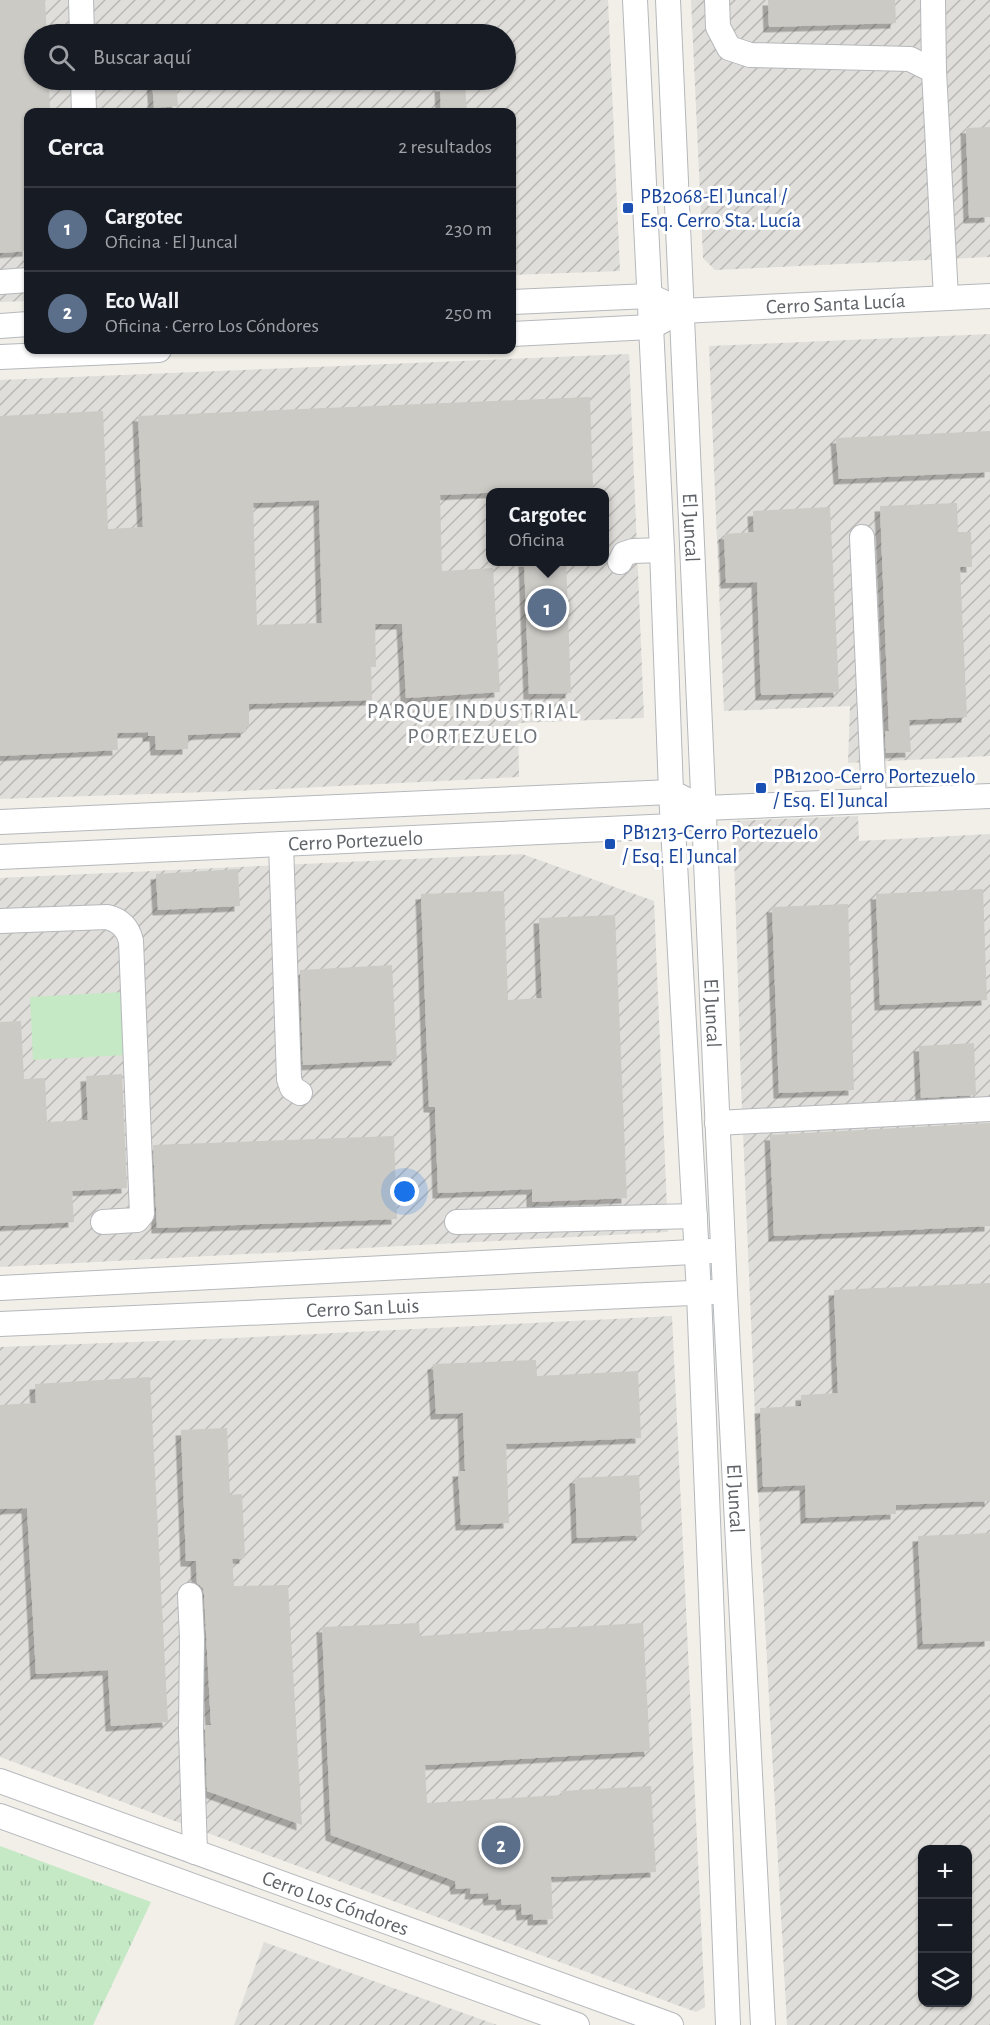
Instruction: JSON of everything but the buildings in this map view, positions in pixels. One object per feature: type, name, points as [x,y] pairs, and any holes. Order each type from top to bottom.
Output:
[{"type":"street","points":[[81,0],[82,24]]},
{"type":"street","name":"El Juncal","points":[[635,0],[663,550],[671,792],[699,1293],[728,2025]]},
{"type":"street","name":"El Juncal","points":[[668,0],[717,1123],[763,2025]]},
{"type":"street","points":[[717,0],[718,27],[729,48],[750,55],[910,59],[934,71]]},
{"type":"street","points":[[933,0],[934,71],[946,298]]},
{"type":"street","points":[[83,90],[84,108]]},
{"type":"street","points":[[0,282],[24,280]]},
{"type":"street","name":"Cerro Santa Lucía","points":[[516,302],[650,296],[681,311]]},
{"type":"street","name":"Cerro Santa Lucía","points":[[516,334],[651,327],[681,311],[990,296]]},
{"type":"street","points":[[0,326],[24,324]]},
{"type":"street","points":[[0,357],[68,354]]},
{"type":"street","points":[[862,537],[874,801]]},
{"type":"street","points":[[620,562],[624,554],[633,551],[663,550]]},
{"type":"street","name":"Cerro Portezuelo","points":[[0,822],[671,792],[704,808]]},
{"type":"street","name":"Cerro Portezuelo","points":[[0,856],[673,826],[704,808],[990,796]]},
{"type":"street","points":[[281,844],[289,1079],[292,1088],[300,1093]]},
{"type":"street","points":[[0,921],[107,917],[118,921],[129,933],[142,1214],[141,1218],[134,1221],[103,1222]]},
{"type":"street","points":[[717,1123],[990,1109]]},
{"type":"street","points":[[457,1222],[695,1216]]},
{"type":"street","name":"Cerro San Luis","points":[[0,1288],[723,1250]]},
{"type":"street","name":"Cerro San Luis","points":[[0,1324],[725,1292]]},
{"type":"street","points":[[190,1595],[195,1852]]},
{"type":"street","name":"Cerro Los Cóndores","points":[[0,1781],[671,2025]]},
{"type":"street","name":"Cerro Los Cóndores","points":[[0,1816],[577,2025]]},
{"type":"shaded area","points":[[0,0],[608,0],[620,271],[516,275],[516,108],[24,108],[24,301],[0,302]]},
{"type":"shaded area","points":[[691,0],[990,0],[990,257],[715,270],[703,258]]},
{"type":"shaded area","points":[[990,334],[990,756],[848,763],[850,706],[724,711],[709,346]]},
{"type":"shaded area","points":[[629,354],[644,718],[518,723],[519,777],[237,791],[0,799],[0,380]]},
{"type":"shaded area","points":[[858,816],[859,841],[990,834],[990,2025],[787,2025],[760,1534],[741,1085],[733,821]]},
{"type":"shaded area","points":[[522,854],[654,901],[668,1232],[0,1267],[0,878]]},
{"type":"shaded area","points":[[672,1316],[705,2007],[696,2012],[0,1757],[0,1347],[214,1339]]},
{"type":"shaded area","points":[[264,1942],[497,2025],[234,2025]]},
{"type":"green space","points":[[123,992],[126,1055],[33,1060],[30,997]]},
{"type":"green space","points":[[0,1846],[151,1902],[93,2025],[0,2025]]},
{"type":"place","name":"PB2068-El Juncal / Esq. Cerro Sta. Lucía","points":[[628,208]]},
{"type":"place","name":"Cargotec","points":[[547,608]]},
{"type":"place","name":"PB1200-Cerro Portezuelo / Esq. El Juncal","points":[[761,788]]},
{"type":"place","name":"PB1213-Cerro Portezuelo / Esq. El Juncal","points":[[610,844]]},
{"type":"place","name":"Eco Wall","points":[[501,1845]]},
{"type":"district","name":"PARQUE INDUSTRIAL PORTEZUELO","points":[[473,724]]}]
